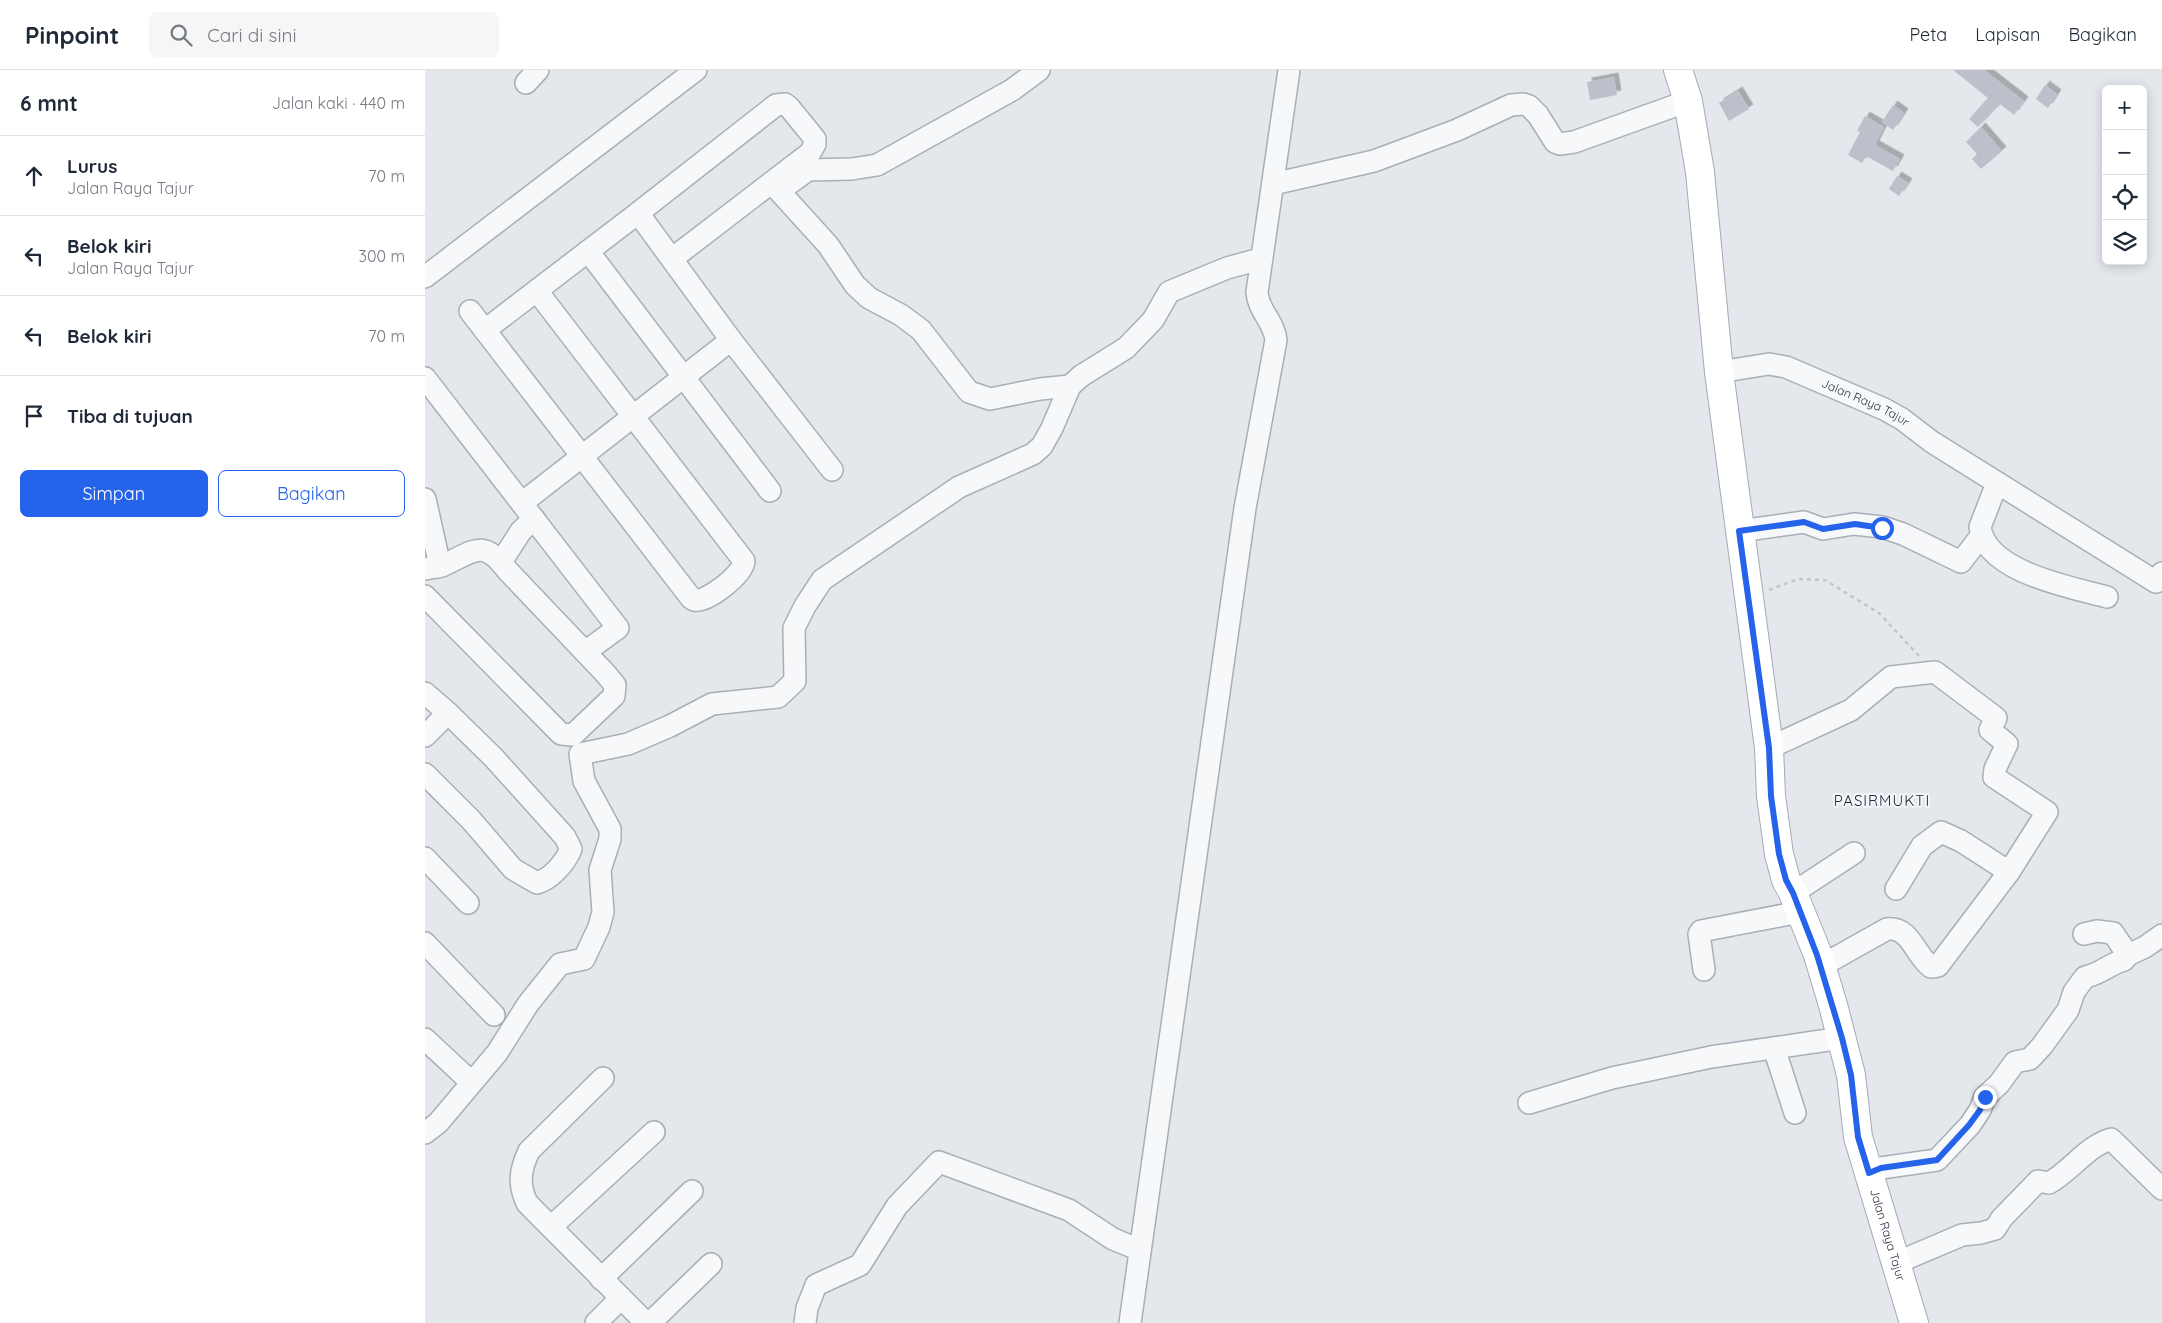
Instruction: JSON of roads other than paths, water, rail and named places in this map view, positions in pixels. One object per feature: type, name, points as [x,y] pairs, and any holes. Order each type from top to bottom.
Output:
[{"type":"main road","name":"Jalan Raya Tajur","points":[[1678,70],[1689,101],[1700,172],[1719,372],[1747,598],[1769,748],[1771,796],[1779,854],[1786,880],[1797,903],[1821,966],[1842,1038],[1851,1075],[1858,1137],[1914,1323]]},
{"type":"street","points":[[425,277],[696,70]]},
{"type":"street","points":[[1039,70],[1011,90],[877,164],[852,169],[808,170],[779,191],[828,245],[855,285],[869,298],[901,315],[921,330],[932,347],[969,392],[990,399],[1039,389],[1070,386]]},
{"type":"street","points":[[1129,1323],[1245,508],[1276,340],[1272,325],[1260,309],[1257,300],[1260,259],[1289,70]]},
{"type":"street","points":[[1273,184],[1374,161],[1457,130],[1511,105],[1523,104],[1529,106],[1538,115],[1555,142],[1560,144],[1574,142],[1689,101]]},
{"type":"street","points":[[485,330],[776,105],[785,104],[789,106],[815,139],[815,144],[810,153],[673,258]]},
{"type":"street","points":[[638,213],[673,258],[731,340],[832,470]]},
{"type":"street","points":[[588,251],[770,491]]},
{"type":"street","points":[[425,1133],[438,1123],[497,1053],[528,1004],[560,964],[584,959],[599,927],[603,912],[600,870],[610,839],[610,829],[584,780],[580,754],[628,744],[670,726],[712,704],[777,696],[795,681],[795,628],[805,606],[821,580],[959,486],[1033,454],[1042,446],[1052,428],[1070,386],[1081,376],[1126,348],[1153,320],[1169,292],[1227,268],[1260,259]]},
{"type":"street","points":[[470,311],[581,457],[694,600],[704,600],[741,572],[744,566],[741,557],[537,290]]},
{"type":"street","points":[[501,562],[521,531],[528,511],[581,457],[731,340]]},
{"type":"street","name":"Jalan Raya Tajur","points":[[1719,372],[1769,364],[1801,373],[1902,419],[1932,442],[2156,582],[2162,573]]},
{"type":"street","points":[[429,390],[528,511],[618,628],[585,652]]},
{"type":"street","points":[[1997,483],[1980,527],[1981,536],[1987,547],[2019,568],[2037,577],[2107,598]]},
{"type":"street","points":[[425,499],[436,567],[440,575],[425,591]]},
{"type":"street","points":[[1739,531],[1804,522],[1823,529],[1855,524],[1863,525],[1903,534],[1961,562],[1981,536]]},
{"type":"street","points":[[425,596],[561,734],[573,735],[614,696],[615,685],[496,556],[487,550],[476,549],[436,567]]},
{"type":"street","points":[[1769,748],[1851,710],[1891,677],[1935,672],[1997,718],[1990,730],[2007,744],[1995,769],[1994,777],[2047,812],[2009,872],[1938,966],[1931,967],[1925,962],[1903,931],[1894,928],[1887,929],[1821,966]]},
{"type":"street","points":[[425,774],[471,820],[513,869],[537,883],[544,881],[567,859],[571,849],[565,837],[448,713],[426,693]]},
{"type":"street","points":[[425,736],[448,713]]},
{"type":"street","points":[[1896,889],[1922,846],[1941,832],[1961,842],[2009,872]]},
{"type":"street","points":[[1704,970],[1699,934],[1701,931],[1797,903],[1854,853]]},
{"type":"street","points":[[425,858],[468,903]]},
{"type":"street","points":[[2084,934],[2097,932],[2113,933],[2128,955]]},
{"type":"street","points":[[1869,1173],[1881,1168],[1937,1160],[1969,1125],[1980,1110],[1985,1097],[1999,1084],[2015,1062],[2030,1059],[2042,1046],[2068,1010],[2074,992],[2085,977],[2100,974],[2112,963],[2124,960],[2128,955],[2145,947],[2162,935]]},
{"type":"street","points":[[425,943],[494,1015]]},
{"type":"street","points":[[425,1038],[471,1082]]},
{"type":"street","points":[[1529,1103],[1612,1078],[1711,1057],[1842,1038]]},
{"type":"street","points":[[1774,1048],[1795,1113]]},
{"type":"street","points":[[603,1078],[529,1151],[522,1165],[522,1192],[527,1204],[646,1323]]},
{"type":"street","points":[[551,1227],[654,1132]]},
{"type":"street","points":[[1896,1263],[1962,1235],[1981,1234],[1995,1229],[2002,1218],[2039,1181],[2049,1183],[2059,1177],[2100,1142],[2111,1139],[2162,1189]]},
{"type":"street","points":[[805,1323],[807,1308],[816,1285],[859,1265],[897,1206],[939,1162],[1069,1210],[1113,1239],[1140,1250]]},
{"type":"street","points":[[601,1279],[692,1191]]},
{"type":"street","points":[[649,1323],[711,1264]]},
{"type":"street","points":[[596,1323],[621,1298]]},
{"type":"district","name":"PASIRMUKTI","points":[[1882,801]]}]
